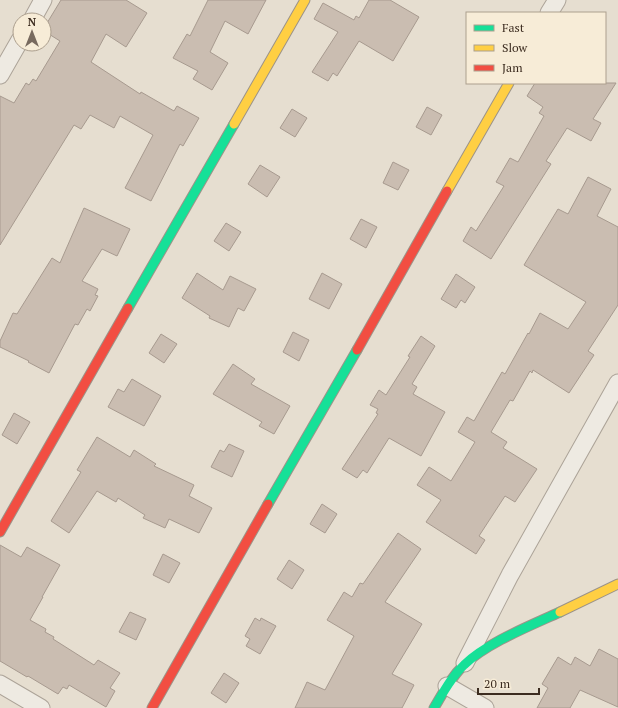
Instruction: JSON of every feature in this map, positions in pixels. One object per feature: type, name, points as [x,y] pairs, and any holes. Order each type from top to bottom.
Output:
[{"type":"street","points":[[36,12],[43,0]]},
{"type":"street","points":[[0,532],[305,0]]},
{"type":"street","points":[[550,12],[557,0]]},
{"type":"street","points":[[0,75],[13,52]]},
{"type":"street","points":[[152,708],[508,84]]},
{"type":"street","points":[[434,708],[447,686],[464,665],[510,575],[618,383]]},
{"type":"street","points":[[464,665],[494,644],[618,584]]},
{"type":"street","points":[[0,684],[41,708]]},
{"type":"street","points":[[447,686],[485,708]]},
{"type":"building","points":[[61,0],[126,0],[147,13],[126,47],[106,34],[91,62],[140,94],[141,92],[174,111],[177,106],[199,118],[183,146],[180,144],[151,201],[125,188],[153,135],[120,116],[114,128],[90,115],[81,129],[74,125],[0,245],[0,96],[14,103],[26,83],[29,85],[33,79],[36,81],[60,41],[52,36],[52,15]]},
{"type":"building","points":[[208,0],[266,0],[248,34],[225,21],[210,52],[228,63],[212,90],[193,79],[198,71],[173,58],[187,34],[190,36]]},
{"type":"building","points":[[369,0],[390,0],[419,17],[393,61],[359,41],[337,76],[333,73],[328,81],[312,72],[338,32],[314,19],[323,3],[354,20],[356,16],[359,18]]},
{"type":"building","points":[[616,83],[593,119],[601,123],[591,141],[567,128],[546,161],[551,164],[491,259],[463,241],[471,227],[476,231],[504,186],[496,182],[510,158],[518,162],[544,116],[539,113],[543,107],[527,96],[534,84]]},
{"type":"building","points":[[427,107],[442,115],[431,135],[416,127]]},
{"type":"building","points":[[292,109],[307,118],[295,137],[280,128]]},
{"type":"building","points":[[393,162],[409,170],[398,190],[383,183]]},
{"type":"building","points":[[260,165],[280,177],[267,197],[248,184]]},
{"type":"building","points":[[588,177],[611,189],[597,216],[618,227],[618,305],[588,351],[594,355],[569,393],[533,370],[532,373],[530,371],[513,401],[510,400],[491,432],[507,442],[503,448],[537,469],[515,502],[505,496],[479,536],[485,540],[476,554],[426,522],[441,500],[417,485],[429,467],[451,481],[475,442],[458,432],[467,417],[474,421],[502,372],[505,374],[540,313],[568,329],[586,302],[524,265],[558,209],[568,214]]},
{"type":"building","points":[[84,208],[130,229],[117,256],[102,249],[82,281],[98,289],[95,295],[98,296],[90,311],[87,309],[78,325],[75,324],[49,373],[28,362],[29,361],[0,347],[0,341],[13,313],[17,314],[52,258],[60,263]]},
{"type":"building","points":[[361,219],[377,227],[366,248],[350,239]]},
{"type":"building","points":[[226,223],[241,232],[229,251],[214,241]]},
{"type":"building","points":[[197,273],[223,290],[230,276],[256,289],[244,311],[238,308],[229,327],[209,318],[210,316],[182,298]]},
{"type":"building","points":[[322,273],[342,284],[329,309],[309,299]]},
{"type":"building","points":[[456,274],[475,287],[465,303],[461,300],[456,308],[441,299]]},
{"type":"building","points":[[293,332],[309,340],[299,361],[283,352]]},
{"type":"building","points":[[161,334],[177,344],[164,363],[149,353]]},
{"type":"building","points":[[421,336],[435,346],[412,384],[417,387],[413,394],[445,412],[421,456],[389,438],[367,473],[363,470],[357,478],[342,469],[378,414],[376,413],[378,409],[370,405],[379,390],[386,395],[410,357],[408,356]]},
{"type":"building","points":[[233,364],[255,379],[251,384],[290,406],[274,434],[259,426],[262,422],[213,394]]},
{"type":"building","points":[[132,379],[161,396],[144,426],[108,407],[118,389],[124,392]]},
{"type":"building","points":[[14,413],[30,422],[17,444],[2,435]]},
{"type":"building","points":[[97,437],[130,457],[134,450],[156,464],[154,466],[194,485],[189,496],[212,508],[199,533],[169,519],[165,528],[143,518],[145,515],[118,498],[116,502],[97,491],[69,533],[51,521],[81,472],[77,470]]},
{"type":"building","points":[[229,444],[244,451],[232,477],[211,467],[220,450],[224,452]]},
{"type":"building","points":[[322,504],[337,514],[325,533],[310,524]]},
{"type":"building","points":[[398,533],[421,549],[385,602],[422,624],[392,674],[414,685],[402,708],[295,708],[307,682],[325,690],[354,636],[327,620],[344,592],[352,597],[360,583],[363,584]]},
{"type":"building","points":[[0,545],[21,557],[27,547],[60,565],[30,620],[46,629],[45,632],[54,637],[53,639],[94,665],[98,660],[120,673],[110,688],[115,691],[106,707],[69,685],[67,689],[63,687],[58,694],[0,661]]},
{"type":"building","points":[[163,554],[180,563],[169,583],[153,575]]},
{"type":"building","points":[[289,560],[304,570],[292,589],[277,579]]},
{"type":"building","points":[[130,612],[146,619],[136,640],[119,632]]},
{"type":"building","points":[[255,618],[260,621],[261,618],[276,626],[260,654],[246,646],[250,639],[245,636]]},
{"type":"building","points":[[599,649],[618,659],[618,707],[580,690],[570,708],[537,708],[548,688],[542,684],[558,657],[571,665],[575,657],[590,666]]},
{"type":"building","points":[[224,673],[239,683],[226,703],[211,693]]},
{"type":"traffic: fast","points":[[128,308],[234,124]]},
{"type":"traffic: fast","points":[[268,504],[357,350]]},
{"type":"traffic: fast","points":[[434,708],[455,675],[473,657],[484,649],[510,635],[560,612]]},
{"type":"traffic: slow","points":[[234,124],[305,0]]},
{"type":"traffic: slow","points":[[447,191],[508,84]]},
{"type":"traffic: slow","points":[[560,612],[618,584]]},
{"type":"traffic: jam","points":[[357,350],[447,191]]},
{"type":"traffic: jam","points":[[0,532],[128,308]]},
{"type":"traffic: jam","points":[[152,708],[268,504]]}]
